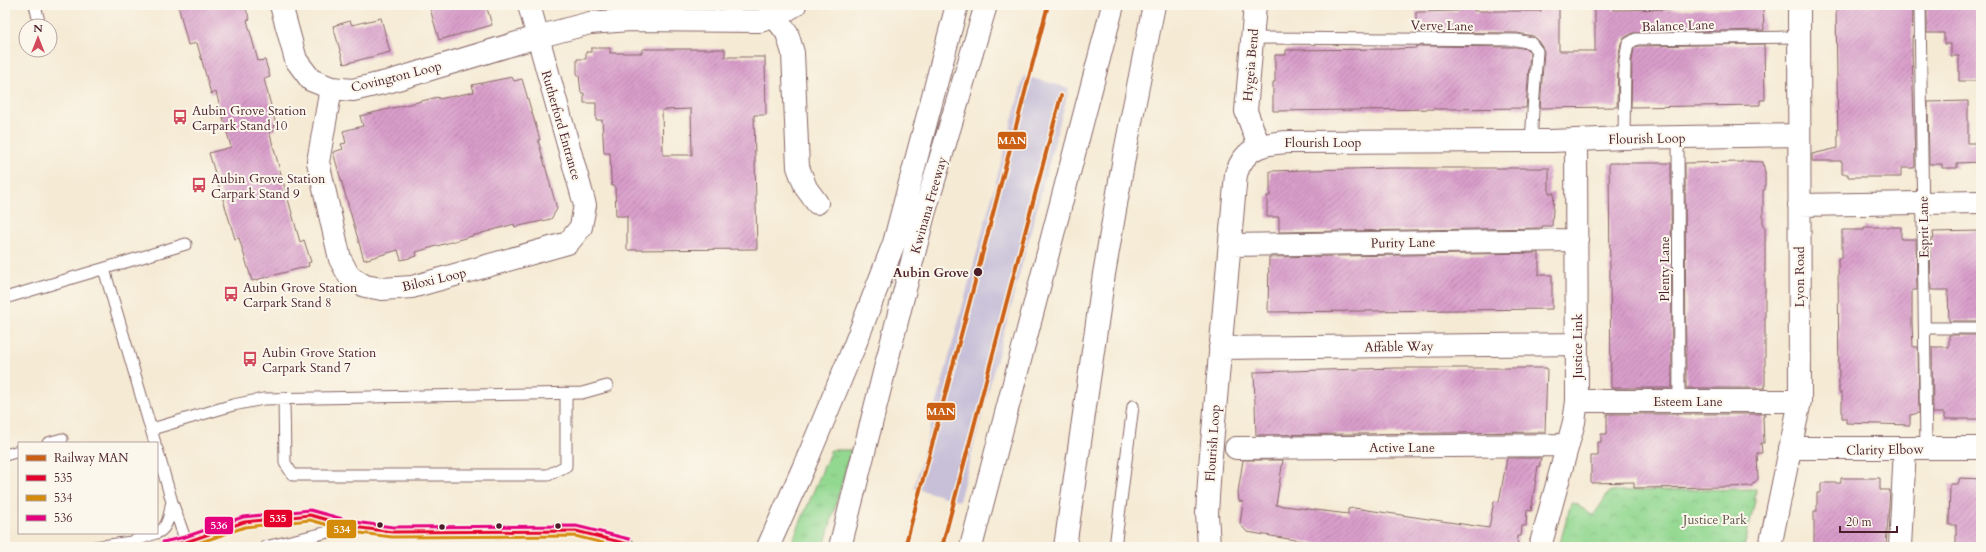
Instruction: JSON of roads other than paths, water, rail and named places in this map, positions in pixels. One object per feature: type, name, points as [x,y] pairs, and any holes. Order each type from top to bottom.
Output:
[{"type":"main road","name":"Covington Loop","points":[[281,5],[296,60],[311,80],[331,88],[352,90],[590,23],[630,20],[759,21],[775,17],[795,5]]},
{"type":"main road","name":"Rutherford Entrance","points":[[529,5],[585,205],[581,227],[568,243]]},
{"type":"main road","points":[[768,547],[809,455],[894,243],[957,5]]},
{"type":"main road","name":"Kwinana Freeway","points":[[840,547],[924,214],[986,5]]},
{"type":"main road","points":[[971,547],[1113,5]]},
{"type":"main road","points":[[1065,547],[1071,494],[1124,152],[1154,5]]},
{"type":"main road","name":"Hygeia Bend","points":[[1255,5],[1246,111],[1259,146]]},
{"type":"main road","name":"Lyon Road","points":[[1770,547],[1800,400],[1799,5]]},
{"type":"main road","points":[[775,17],[787,33],[793,53],[798,167],[806,188],[817,203]]},
{"type":"main road","name":"Biloxi Loop","points":[[331,88],[318,162],[340,259],[348,276],[365,286],[382,289],[412,287],[568,243]]},
{"type":"main road","name":"Flourish Loop","points":[[1209,547],[1207,513],[1236,174],[1241,161],[1259,146],[1272,143],[1290,142],[1576,140],[1799,135]]},
{"type":"main road","name":"Justice Link","points":[[1540,547],[1574,422],[1576,402],[1576,140]]},
{"type":"main road","points":[[1799,205],[1981,202]]},
{"type":"main road","name":"Purity Lane","points":[[1230,245],[1577,240]]},
{"type":"main road","name":"Affable Way","points":[[1220,348],[1577,344]]},
{"type":"main road","name":"Esteem Lane","points":[[1576,402],[1800,400]]},
{"type":"main road","name":"Active Lane","points":[[1236,448],[1568,445]]},
{"type":"main road","name":"Clarity Elbow","points":[[1790,448],[1981,448]]},
{"type":"main road","points":[[1900,547],[1905,448]]},
{"type":"lane","points":[[35,5],[38,18]]},
{"type":"lane","name":"Esprit Lane","points":[[1920,5],[1926,448]]},
{"type":"lane","name":"Balance Lane","points":[[1624,138],[1625,60],[1628,44],[1636,39],[1799,37]]},
{"type":"lane","name":"Verve Lane","points":[[1252,38],[1517,40],[1531,43],[1537,51],[1531,140]]},
{"type":"lane","name":"Plenty Lane","points":[[1678,137],[1679,401]]},
{"type":"lane","points":[[5,298],[186,244]]},
{"type":"lane","points":[[104,269],[156,442]]},
{"type":"lane","points":[[1925,328],[1981,328]]},
{"type":"lane","points":[[152,429],[233,405],[263,399],[566,394],[582,393],[607,386]]},
{"type":"lane","points":[[284,398],[285,463],[294,475],[548,475],[566,466],[566,394]]},
{"type":"lane","points":[[1115,547],[1133,406]]},
{"type":"lane","points":[[52,442],[62,439]]},
{"type":"lane","points":[[5,455],[18,451]]},
{"type":"lane","points":[[158,453],[172,502],[187,545]]},
{"type":"lane","points":[[158,533],[170,518],[172,502]]},
{"type":"lane","points":[[164,547],[187,545],[244,522],[310,515],[352,527],[393,532],[576,531],[628,544]]},
{"type":"lane","points":[[265,547],[352,527]]},
{"type":"lane","points":[[95,547],[131,542],[154,534]]},
{"type":"rail line","name":"MAN","points":[[905,547],[1048,5]]},
{"type":"rail line","name":"MAN","points":[[942,547],[1061,96]]},
{"type":"place","name":"Aubin Grove Station Carpark Stand 10","points":[[180,117]]},
{"type":"place","name":"Aubin Grove Station Carpark Stand 9","points":[[199,185]]},
{"type":"place","name":"Aubin Grove","points":[[978,272]]},
{"type":"place","name":"Aubin Grove Station Carpark Stand 8","points":[[231,294]]},
{"type":"place","name":"Aubin Grove Station Carpark Stand 7","points":[[250,359]]},
{"type":"park label","name":"Justice Park","points":[[1715,519]]}]
